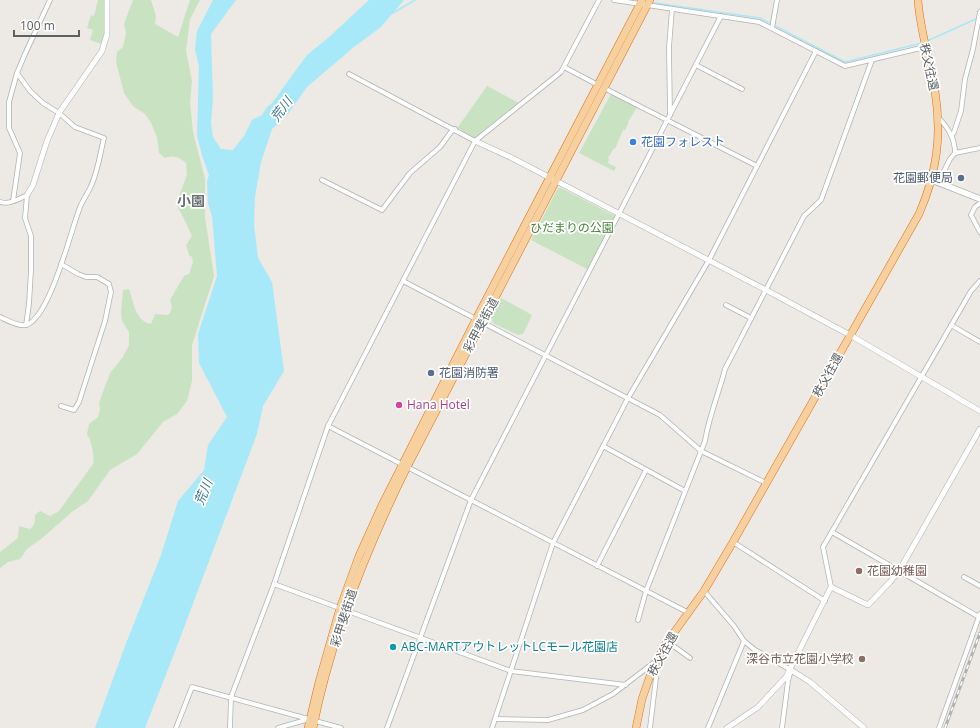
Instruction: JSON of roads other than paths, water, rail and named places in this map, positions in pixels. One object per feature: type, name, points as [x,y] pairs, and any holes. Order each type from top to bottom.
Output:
[{"type":"highway","name":"秩父往還","points":[[636,728],[642,698],[658,659],[704,590],[733,542],[918,214],[935,181],[938,117],[935,90],[925,47],[918,0]]},
{"type":"highway","name":"彩甲斐街道","points":[[308,728],[313,722],[343,609],[404,466],[476,319],[553,179],[644,2]]},
{"type":"highway","name":"彩甲斐街道","points":[[404,466],[483,322],[553,179]]},
{"type":"main road","points":[[935,181],[980,199]]},
{"type":"street","points":[[13,201],[20,153],[9,128],[9,102],[17,73],[50,0]]},
{"type":"street","points":[[26,325],[31,270],[31,236],[25,218],[27,195],[33,185],[47,141],[59,113],[102,51],[107,34],[107,0]]},
{"type":"street","points":[[230,728],[231,697],[274,584],[328,426],[475,141],[561,72],[599,0]]},
{"type":"street","points":[[614,0],[644,2],[672,9],[759,22],[845,66],[925,47]]},
{"type":"street","points":[[772,28],[777,0]]},
{"type":"street","points":[[670,115],[669,54],[672,9]]},
{"type":"street","points":[[952,135],[961,111],[965,79],[980,13]]},
{"type":"street","points":[[387,728],[471,500],[721,16]]},
{"type":"street","points":[[492,728],[553,543],[628,398],[709,260],[816,51]]},
{"type":"street","points":[[830,58],[831,53]]},
{"type":"street","points":[[638,620],[646,591],[705,441],[710,417],[725,369],[804,216],[821,200],[872,60]]},
{"type":"street","points":[[696,65],[742,89]]},
{"type":"street","points":[[564,67],[757,166]]},
{"type":"street","points":[[0,317],[20,325],[26,325],[35,319],[48,297],[61,264],[80,206],[94,178],[104,138],[75,127],[34,95],[17,73]]},
{"type":"street","points":[[349,74],[455,129],[475,141],[553,179],[766,290],[850,335],[980,411]]},
{"type":"street","points":[[938,117],[952,135],[955,144],[955,153]]},
{"type":"street","points":[[322,180],[382,210],[410,173],[440,147],[455,129]]},
{"type":"street","points":[[935,181],[955,153],[978,148],[980,154]]},
{"type":"street","points":[[0,202],[4,203],[13,201],[27,195]]},
{"type":"street","points":[[980,203],[975,207],[971,215],[980,232]]},
{"type":"street","points":[[61,264],[86,277],[97,277],[109,284],[111,292],[101,335],[79,402],[74,410],[61,406]]},
{"type":"street","points":[[403,281],[660,415],[700,451],[766,483]]},
{"type":"street","points":[[782,728],[788,681],[791,670],[831,587],[823,547],[971,291],[980,281]]},
{"type":"street","points":[[726,305],[751,318]]},
{"type":"street","points":[[951,325],[980,342]]},
{"type":"street","points":[[328,426],[689,613]]},
{"type":"street","points":[[831,587],[868,605],[890,582],[899,571],[980,429]]},
{"type":"street","points":[[603,446],[685,491]]},
{"type":"street","points":[[597,566],[646,470]]},
{"type":"street","points":[[832,532],[979,616],[939,728]]},
{"type":"street","points":[[733,542],[825,601]]},
{"type":"street","points":[[964,577],[980,586]]},
{"type":"street","points":[[274,584],[511,671],[626,685]]},
{"type":"street","points":[[704,590],[734,626],[744,641],[755,650],[810,682],[864,728]]},
{"type":"street","points":[[708,728],[744,641]]},
{"type":"street","points":[[668,642],[690,658]]},
{"type":"street","points":[[496,719],[548,720],[588,707],[626,685],[658,659]]},
{"type":"street","points":[[650,728],[656,678],[653,670]]},
{"type":"street","points":[[727,728],[758,707],[774,691],[791,670]]},
{"type":"street","points":[[176,728],[192,687],[231,697],[313,722],[341,728]]},
{"type":"street","points":[[278,728],[313,722]]},
{"type":"water","name":"荒川","points":[[213,0],[236,0],[211,34],[213,99],[211,123],[213,137],[221,149],[233,150],[244,136],[252,120],[262,115],[307,55],[328,38],[369,0],[404,0],[381,27],[354,47],[307,87],[288,114],[272,129],[261,162],[255,197],[254,224],[258,258],[272,282],[284,371],[263,406],[257,434],[145,728],[95,728],[161,555],[178,501],[204,470],[208,445],[227,417],[199,363],[198,334],[217,276],[212,216],[208,204],[207,181],[209,175],[197,136],[199,67],[195,49],[197,31]]},
{"type":"waterway","points":[[393,13],[415,0]]},
{"type":"waterway","points":[[655,3],[760,18],[845,62],[922,43]]},
{"type":"waterway","points":[[927,41],[978,18]]},
{"type":"railway","points":[[945,728],[980,633]]},
{"type":"place","name":"花園フォレスト","points":[[633,142]]},
{"type":"place","name":"花園郵便局","points":[[961,178]]},
{"type":"place","name":"花園消防署","points":[[431,373]]},
{"type":"place","name":"Hana Hotel","points":[[399,405]]},
{"type":"place","name":"花園幼稚園","points":[[859,571]]},
{"type":"place","name":"ABC-MARTアウトレットLCモール花園店","points":[[393,647]]},
{"type":"place","name":"深谷市立花園小学校","points":[[862,659]]},
{"type":"district","name":"小園","points":[[191,201]]},
{"type":"park label","name":"ひだまりの公園","points":[[572,228]]}]
